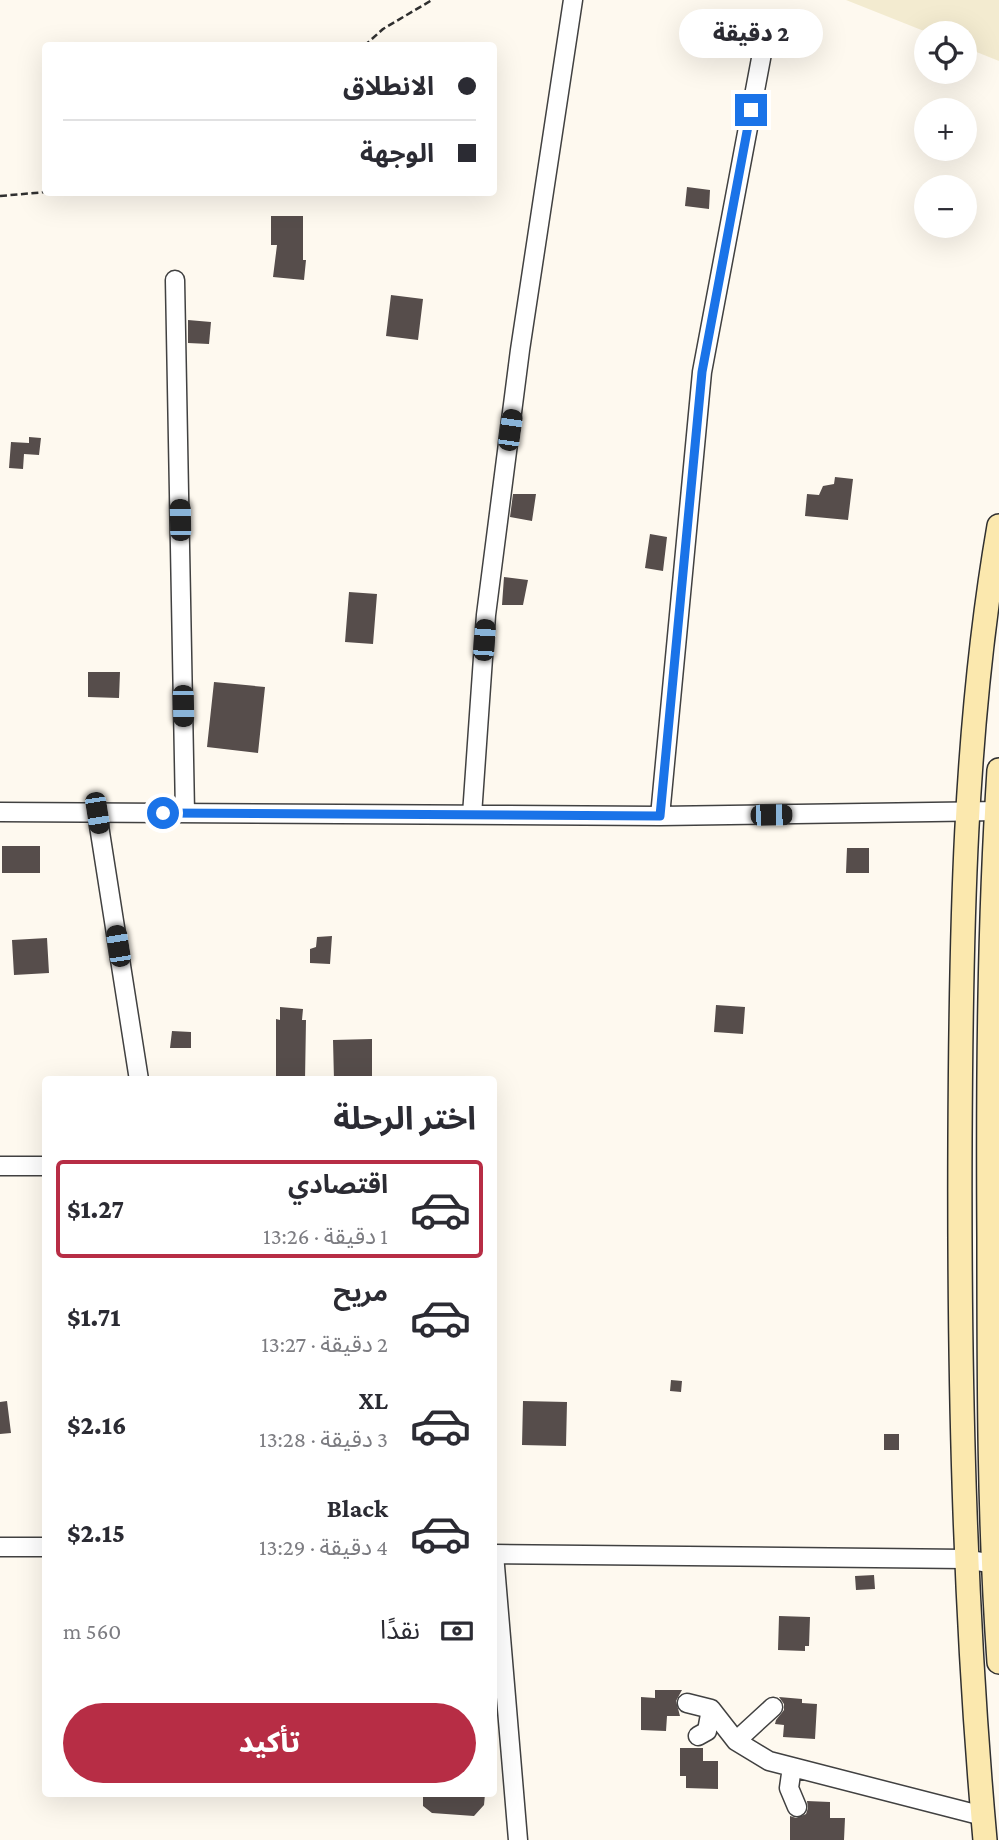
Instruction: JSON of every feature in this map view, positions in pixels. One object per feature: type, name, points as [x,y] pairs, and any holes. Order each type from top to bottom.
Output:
[{"type":"main road","points":[[985,1840],[965,1559],[959,1280],[960,1003],[967,812],[980,660],[999,526]]},
{"type":"main road","points":[[999,770],[992,893],[988,1157],[990,1434],[999,1662]]},
{"type":"street","points":[[472,815],[486,615],[520,350],[573,0]]},
{"type":"street","points":[[660,816],[702,372],[766,32]]},
{"type":"street","points":[[175,280],[185,813]]},
{"type":"street","points":[[0,812],[660,816],[998,811]]},
{"type":"street","points":[[97,813],[138,1076]]},
{"type":"street","points":[[0,1166],[42,1166]]},
{"type":"street","points":[[0,1547],[42,1547]]},
{"type":"street","points":[[497,1554],[965,1559],[997,1565]]},
{"type":"street","points":[[497,1590],[518,1840]]},
{"type":"street","points":[[687,1703],[711,1709],[736,1741],[769,1761],[983,1816]]},
{"type":"street","points":[[736,1741],[774,1707]]},
{"type":"street","points":[[698,1736],[707,1731],[711,1709]]},
{"type":"street","points":[[792,1767],[789,1788],[797,1807]]},
{"type":"path","points":[[368,42],[383,29],[432,0]]},
{"type":"path","points":[[0,196],[42,192]]},
{"type":"shaded area","points":[[846,0],[999,0],[999,61],[977,52],[977,21],[914,21],[914,27]]},
{"type":"building","points":[[687,187],[710,190],[709,209],[685,206]]},
{"type":"building","points":[[271,216],[303,216],[303,260],[306,260],[304,280],[273,277],[277,245],[271,245]]},
{"type":"building","points":[[391,295],[423,299],[418,340],[386,336]]},
{"type":"building","points":[[188,320],[211,322],[209,344],[188,343]]},
{"type":"building","points":[[29,437],[41,438],[39,455],[24,454],[23,469],[9,468],[11,442],[29,443]]},
{"type":"building","points":[[835,477],[853,479],[848,520],[805,516],[807,494],[819,495],[823,486],[834,484]]},
{"type":"building","points":[[513,494],[536,494],[532,521],[510,517]]},
{"type":"building","points":[[650,534],[667,537],[663,571],[645,568]]},
{"type":"building","points":[[504,577],[528,580],[523,605],[502,605]]},
{"type":"building","points":[[349,592],[377,594],[373,644],[345,642]]},
{"type":"building","points":[[88,672],[120,672],[119,698],[88,697]]},
{"type":"building","points":[[214,682],[265,687],[258,753],[207,747]]},
{"type":"building","points":[[2,846],[40,846],[40,873],[2,873]]},
{"type":"building","points":[[847,848],[869,848],[869,873],[846,873]]},
{"type":"building","points":[[332,936],[330,964],[310,963],[310,949],[316,947],[317,937]]},
{"type":"building","points":[[47,938],[49,973],[14,975],[12,940]]},
{"type":"building","points":[[716,1005],[745,1007],[743,1034],[714,1032]]},
{"type":"building","points":[[280,1007],[303,1009],[302,1020],[306,1020],[305,1076],[276,1076],[276,1019],[280,1020]]},
{"type":"building","points":[[172,1031],[191,1032],[191,1048],[170,1048]]},
{"type":"building","points":[[372,1039],[372,1076],[334,1076],[333,1040]]},
{"type":"building","points":[[671,1380],[682,1381],[681,1392],[670,1391]]},
{"type":"building","points":[[7,1401],[11,1433],[0,1434],[0,1402]]},
{"type":"building","points":[[523,1401],[567,1402],[566,1446],[522,1445]]},
{"type":"building","points":[[884,1434],[899,1434],[899,1450],[884,1450]]},
{"type":"building","points":[[874,1575],[875,1589],[856,1590],[855,1576]]},
{"type":"building","points":[[779,1616],[810,1617],[809,1646],[805,1646],[805,1651],[778,1650]]},
{"type":"building","points":[[655,1690],[682,1690],[676,1701],[680,1716],[667,1716],[666,1731],[641,1730],[641,1697],[655,1698]]},
{"type":"building","points":[[779,1697],[802,1699],[802,1703],[817,1704],[815,1739],[783,1737],[784,1725],[775,1724],[784,1710],[784,1704]]},
{"type":"building","points":[[680,1748],[703,1748],[703,1761],[718,1761],[718,1789],[686,1788],[686,1776],[680,1776]]},
{"type":"building","points":[[423,1797],[485,1797],[484,1805],[474,1816],[432,1813],[423,1806]]},
{"type":"building","points":[[807,1801],[830,1802],[830,1818],[845,1818],[844,1840],[790,1840],[790,1816],[796,1818],[806,1814]]},
{"type":"route","points":[[163,813],[660,816],[702,372],[751,110]]}]
